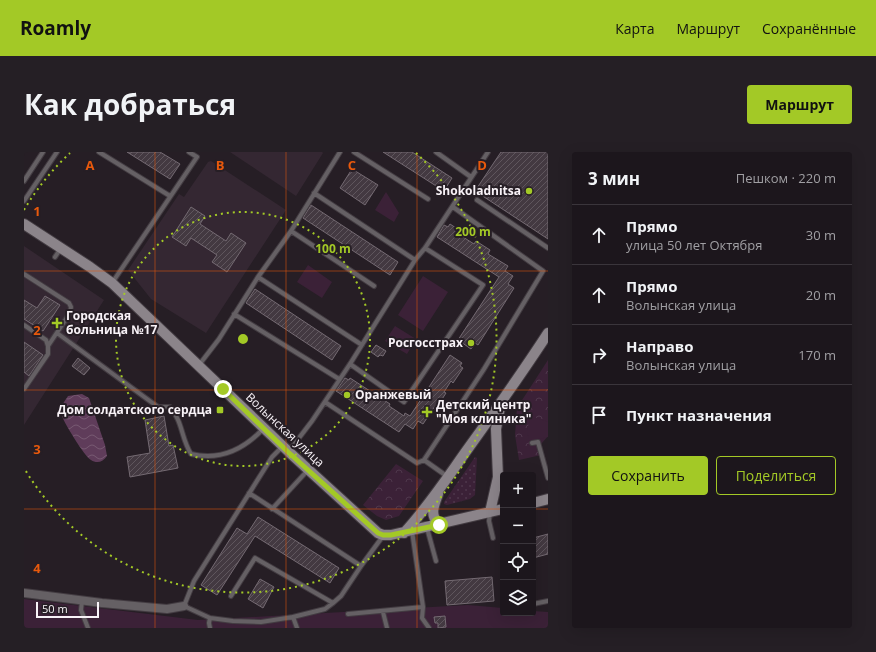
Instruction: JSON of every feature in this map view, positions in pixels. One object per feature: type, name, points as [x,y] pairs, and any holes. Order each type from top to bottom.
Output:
[{"type":"street","name":"Волынская улица","points":[[24,224],[112,283],[285,449],[378,533],[383,535]]},
{"type":"street","points":[[408,532],[426,505],[440,488],[504,399],[548,334]]},
{"type":"street","points":[[490,512],[498,477],[496,429],[500,407],[504,399]]},
{"type":"street","points":[[498,477],[500,481]]},
{"type":"street","points":[[439,525],[433,514],[434,505],[440,488]]},
{"type":"street","points":[[536,502],[548,499]]},
{"type":"street","points":[[383,535],[408,532],[500,510]]},
{"type":"street","points":[[24,593],[167,609],[184,606]]},
{"type":"lane","points":[[24,181],[43,152]]},
{"type":"lane","points":[[24,201],[57,152]]},
{"type":"lane","points":[[99,152],[170,196]]},
{"type":"lane","points":[[112,283],[197,157],[189,152]]},
{"type":"lane","points":[[198,366],[211,351],[258,277],[291,231],[340,152]]},
{"type":"lane","points":[[354,152],[428,199]]},
{"type":"lane","points":[[436,152],[471,176]]},
{"type":"lane","points":[[383,535],[341,596],[325,609],[293,617],[261,622],[210,618],[184,606],[194,580],[272,457],[285,449],[325,402],[415,260],[426,248],[471,176],[488,152]]},
{"type":"lane","points":[[314,193],[415,260]]},
{"type":"lane","points":[[477,200],[548,248]]},
{"type":"lane","points":[[325,402],[417,463],[424,460],[484,369],[543,271],[453,207]]},
{"type":"lane","points":[[291,231],[374,286]]},
{"type":"lane","points":[[55,258],[61,248]]},
{"type":"lane","points":[[350,364],[404,402],[483,285],[426,248]]},
{"type":"lane","points":[[24,274],[69,303],[71,307],[70,313],[48,346]]},
{"type":"lane","points":[[258,277],[362,344]]},
{"type":"lane","points":[[234,314],[339,380]]},
{"type":"lane","points":[[24,325],[46,340],[48,346],[48,354],[24,389]]},
{"type":"lane","points":[[57,333],[158,407],[170,407],[177,415],[185,445],[191,454],[214,456],[229,452],[250,442],[263,428]]},
{"type":"lane","points":[[532,443],[538,442],[548,478]]},
{"type":"lane","points":[[424,460],[448,477]]},
{"type":"lane","points":[[272,510],[308,470]]},
{"type":"lane","points":[[248,493],[272,510],[361,566]]},
{"type":"lane","points":[[490,512],[489,521],[493,538]]},
{"type":"lane","points":[[427,528],[436,561]]},
{"type":"lane","points":[[408,532],[423,607],[422,618],[429,628]]},
{"type":"lane","points":[[231,596],[255,558],[333,603]]},
{"type":"lane","points":[[82,600],[81,610],[88,628]]},
{"type":"lane","points":[[536,603],[548,601]]},
{"type":"lane","points":[[348,614],[383,612],[423,607]]},
{"type":"lane","points":[[383,612],[387,628]]},
{"type":"lane","points":[[293,617],[297,628]]},
{"type":"lane","points":[[210,618],[208,623],[210,628]]},
{"type":"shaded area","points":[[230,152],[322,152],[323,153],[296,196]]},
{"type":"shaded area","points":[[211,161],[286,210],[206,333],[151,299],[128,270],[179,194],[184,197],[208,162]]},
{"type":"shaded area","name":"Городская больница №17","points":[[24,246],[104,300],[24,425]]},
{"type":"green space","points":[[386,192],[399,213],[394,222],[375,210]]},
{"type":"green space","points":[[308,265],[332,282],[322,298],[297,282]]},
{"type":"green space","points":[[423,276],[448,292],[423,331],[398,315]]},
{"type":"green space","points":[[395,326],[416,339],[407,354],[385,341]]},
{"type":"green space","points":[[548,360],[548,436],[541,444],[541,455],[519,460],[515,435],[517,408]]},
{"type":"green space","points":[[531,416],[548,422],[548,437],[529,441],[527,430]]},
{"type":"green space","points":[[475,457],[477,458],[475,495],[470,499],[447,505],[444,504],[444,502]]},
{"type":"green space","points":[[396,464],[423,481],[399,516],[386,520],[377,516],[363,505]]},
{"type":"green space","points":[[24,599],[198,620],[468,605],[500,608],[500,616],[536,616],[536,611],[548,612],[548,628],[24,628]]},
{"type":"water","points":[[82,394],[89,398],[105,445],[107,456],[100,462],[95,462],[88,457],[79,446],[62,417],[62,406],[68,396]]},
{"type":"building","points":[[127,152],[160,152],[180,164],[170,179]]},
{"type":"building","points":[[383,152],[412,152],[452,178],[444,191]]},
{"type":"building","points":[[501,152],[548,152],[548,239],[475,191]]},
{"type":"building","points":[[352,169],[378,185],[365,205],[340,188]]},
{"type":"building","points":[[311,205],[398,262],[390,275],[303,218]]},
{"type":"building","points":[[191,207],[205,216],[200,224],[226,241],[231,233],[246,243],[227,272],[212,262],[217,255],[191,238],[186,246],[172,237]]},
{"type":"building","points":[[450,224],[465,234],[463,237],[474,244],[476,241],[490,250],[488,254],[508,266],[505,271],[513,276],[508,284],[514,288],[478,345],[475,343],[471,349],[458,340],[499,277],[437,237],[444,225],[448,227]]},
{"type":"building","points":[[255,289],[341,346],[332,360],[246,303]]},
{"type":"building","points":[[45,296],[60,305],[43,331],[24,319],[24,300],[37,308]]},
{"type":"building","points":[[24,342],[43,355],[29,376],[24,372]]},
{"type":"building","points":[[376,345],[386,351],[383,356],[380,355],[378,357],[371,352]]},
{"type":"building","points":[[450,355],[462,363],[460,366],[463,368],[453,383],[451,381],[444,392],[446,393],[437,407],[435,406],[423,424],[418,421],[413,429],[405,424],[399,432],[336,391],[345,378],[349,380],[350,378],[390,404],[389,406],[404,416],[405,413],[410,416]]},
{"type":"building","points":[[78,358],[90,368],[84,375],[72,366]]},
{"type":"building","points":[[164,416],[169,446],[173,445],[178,468],[130,477],[127,457],[150,453],[145,420]]},
{"type":"building","points":[[258,517],[339,568],[330,583],[255,536],[217,595],[201,585],[237,528],[247,534]]},
{"type":"building","points":[[548,534],[548,554],[536,557],[536,537]]},
{"type":"building","points":[[492,577],[494,601],[447,605],[445,581]]},
{"type":"building","points":[[260,579],[274,587],[263,608],[248,599]]},
{"type":"building","points":[[445,616],[446,627],[438,628],[438,623],[435,623],[434,617]]},
{"type":"place","name":"Shokoladnitsa","points":[[529,191]]},
{"type":"place","name":"Городская больница №17","points":[[57,323]]},
{"type":"place","name":"Росгосстрах","points":[[471,343]]},
{"type":"place","name":"Оранжевый","points":[[347,395]]},
{"type":"place","name":"Дом солдатского сердца","points":[[220,410]]},
{"type":"place","name":"Детский центр \"Моя клиника\"","points":[[427,412]]},
{"type":"route","points":[[223,389],[288,452],[378,533],[383,535],[391,535],[439,525]]}]
